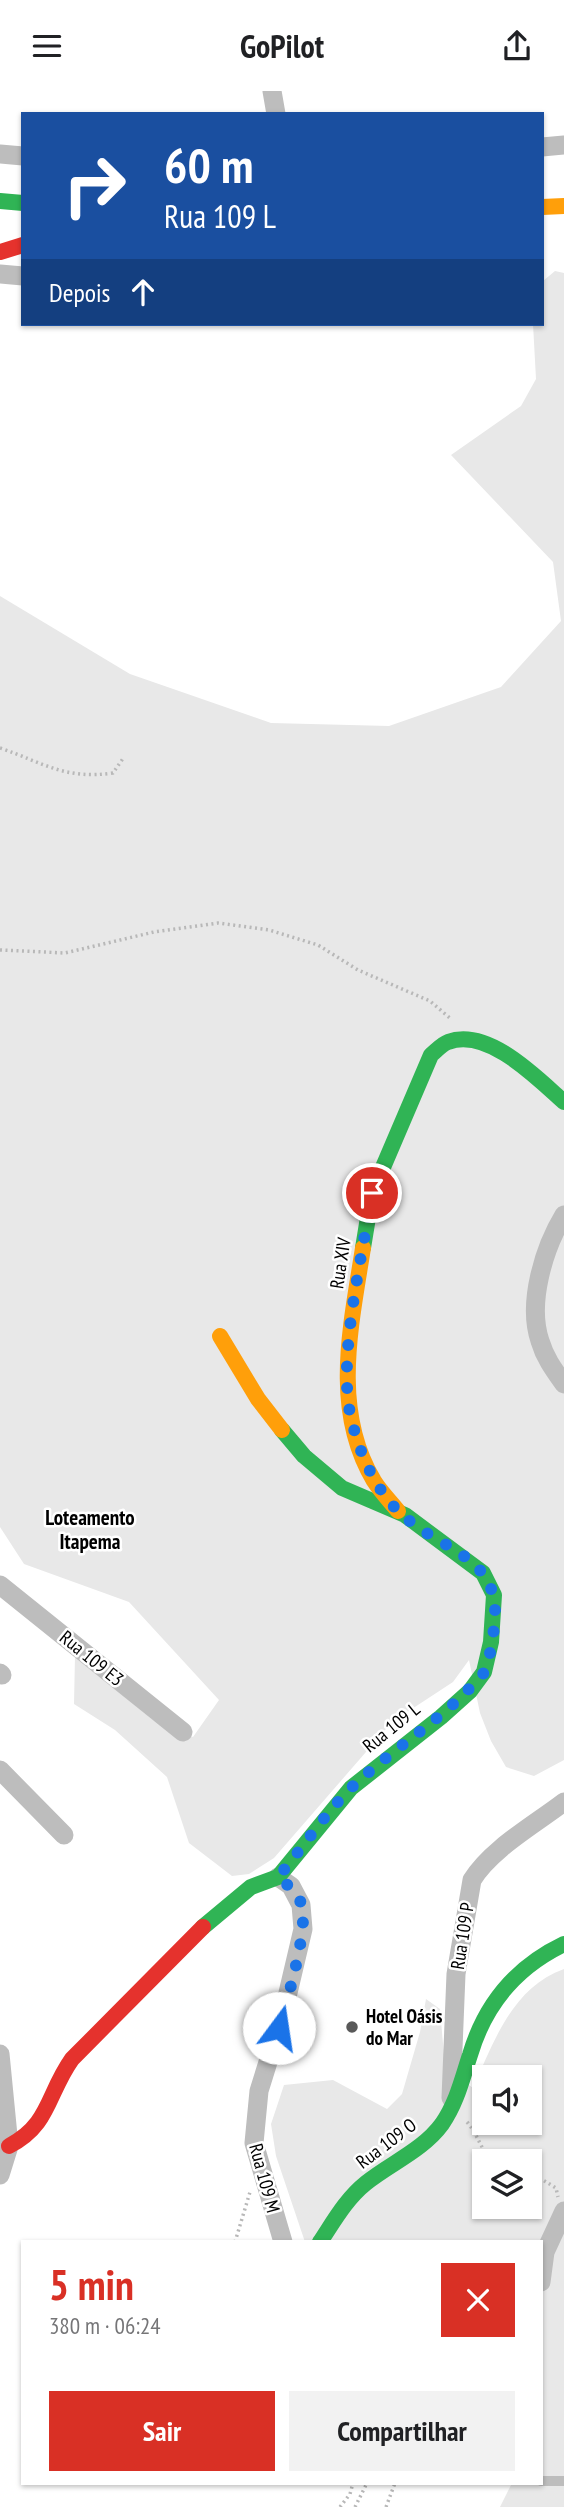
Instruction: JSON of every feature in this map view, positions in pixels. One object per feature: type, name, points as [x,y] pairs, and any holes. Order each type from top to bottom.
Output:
[{"type":"main road","points":[[0,201],[21,203]]},
{"type":"main road","points":[[544,207],[564,206]]},
{"type":"main road","points":[[0,215],[21,215]]},
{"type":"main road","points":[[0,238],[21,238]]},
{"type":"main road","points":[[0,252],[21,246]]},
{"type":"main road","points":[[460,1038],[503,1050],[564,1102]]},
{"type":"main road","name":"Rua XIV","points":[[398,1511],[374,1481],[350,1413],[346,1379],[352,1320],[372,1193],[383,1163],[431,1055],[446,1043],[460,1038]]},
{"type":"main road","name":"Rua 109 L","points":[[9,2147],[27,2137],[38,2126],[60,2076],[72,2059],[194,1935],[251,1887],[278,1877],[332,1806],[363,1776],[452,1706],[482,1676],[491,1647],[496,1614],[494,1592],[477,1565],[398,1511],[370,1504],[342,1488],[310,1460],[274,1423],[251,1392],[220,1336]]},
{"type":"main road","name":"Rua 109 O","points":[[321,2240],[354,2194],[430,2137],[449,2113],[465,2077],[479,2032],[500,1991],[541,1953],[564,1944]]},
{"type":"street","points":[[272,91],[276,112]]},
{"type":"street","points":[[544,147],[564,145]]},
{"type":"street","points":[[0,154],[21,156]]},
{"type":"street","points":[[0,274],[21,276]]},
{"type":"street","points":[[564,1215],[549,1241],[541,1270],[536,1318],[539,1339],[548,1363],[564,1384]]},
{"type":"street","name":"Rua 109 E3","points":[[0,1585],[183,1732]]},
{"type":"street","points":[[0,1770],[64,1835]]},
{"type":"street","name":"Rua 109 P","points":[[449,2113],[456,1973],[472,1880],[480,1867],[495,1853],[564,1802]]},
{"type":"street","name":"Rua 109 M","points":[[278,1877],[291,1886],[302,1905],[303,1929],[283,2014],[255,2111],[254,2143],[282,2240]]},
{"type":"street","points":[[0,2054],[9,2147],[0,2175]]},
{"type":"street","points":[[543,2267],[545,2252],[563,2212]]},
{"type":"lane","points":[[543,2481],[564,2481]]},
{"type":"path","points":[[0,748],[54,771],[88,776],[113,773],[124,757]]},
{"type":"path","points":[[0,950],[65,953],[154,932],[218,923],[270,930],[318,945],[358,970],[430,1001],[453,1021],[460,1038]]},
{"type":"path","points":[[449,2113],[464,2119],[477,2134],[482,2149]]},
{"type":"path","points":[[235,2240],[257,2159]]},
{"type":"path","points":[[542,2179],[556,2188],[563,2212]]},
{"type":"path","points":[[340,2507],[350,2494],[352,2485]]},
{"type":"path","points":[[355,2507],[366,2485]]},
{"type":"path","points":[[386,2507],[394,2485]]},
{"type":"shaded area","points":[[555,271],[564,273],[564,1760],[534,1776],[506,1767],[491,1741],[480,1713],[469,1660],[453,1682],[392,1722],[274,1858],[249,1874],[232,1876],[189,1843],[167,1777],[115,1730],[74,1704],[75,1656],[153,1720],[193,1737],[219,1700],[129,1602],[24,1564],[0,1527],[0,596],[130,674],[271,723],[389,726],[501,687],[561,621],[553,562],[451,455],[521,406],[536,379],[533,326],[544,326],[544,280]]},
{"type":"shaded area","points":[[564,1969],[564,2507],[500,2507],[511,2485],[543,2485],[543,2240],[304,2240],[276,2156],[271,2124],[284,2085],[333,2080],[387,2109],[402,2094],[420,2032],[426,1999],[440,2009],[445,2067],[472,2087],[472,2135],[542,2135],[542,2065],[483,2065],[497,2035],[518,2003],[531,1989]]},
{"type":"traffic: fast","points":[[0,201],[21,203]]},
{"type":"traffic: fast","points":[[363,1248],[372,1193],[431,1055],[444,1044],[463,1039],[495,1048],[511,1057],[564,1102]]},
{"type":"traffic: fast","points":[[203,1927],[251,1887],[278,1877],[351,1788],[470,1691],[484,1672],[491,1642],[494,1595],[483,1573],[405,1515],[342,1488],[304,1456],[282,1430]]},
{"type":"traffic: fast","points":[[321,2240],[359,2189],[416,2149],[442,2124],[455,2099],[476,2037],[494,2004],[517,1976],[547,1953],[564,1944]]},
{"type":"traffic: slow","points":[[544,207],[564,206]]},
{"type":"traffic: slow","points":[[363,1248],[350,1337],[348,1396],[352,1425],[361,1454],[374,1481],[398,1511]]},
{"type":"traffic: slow","points":[[220,1336],[258,1399],[282,1430]]},
{"type":"traffic: jam","points":[[0,252],[21,246]]},
{"type":"traffic: jam","points":[[9,2146],[33,2128],[72,2059],[203,1927]]},
{"type":"place","name":"Hotel Oásis do Mar","points":[[352,2027]]},
{"type":"district","name":"Loteamento Itapema","points":[[90,1529]]},
{"type":"route","points":[[279,2028],[303,1929],[302,1905],[291,1886],[278,1877],[302,1849],[332,1806],[363,1776],[452,1706],[482,1676],[491,1647],[496,1614],[494,1592],[477,1565],[398,1511],[374,1481],[350,1413],[346,1379],[352,1320],[372,1193]]}]
